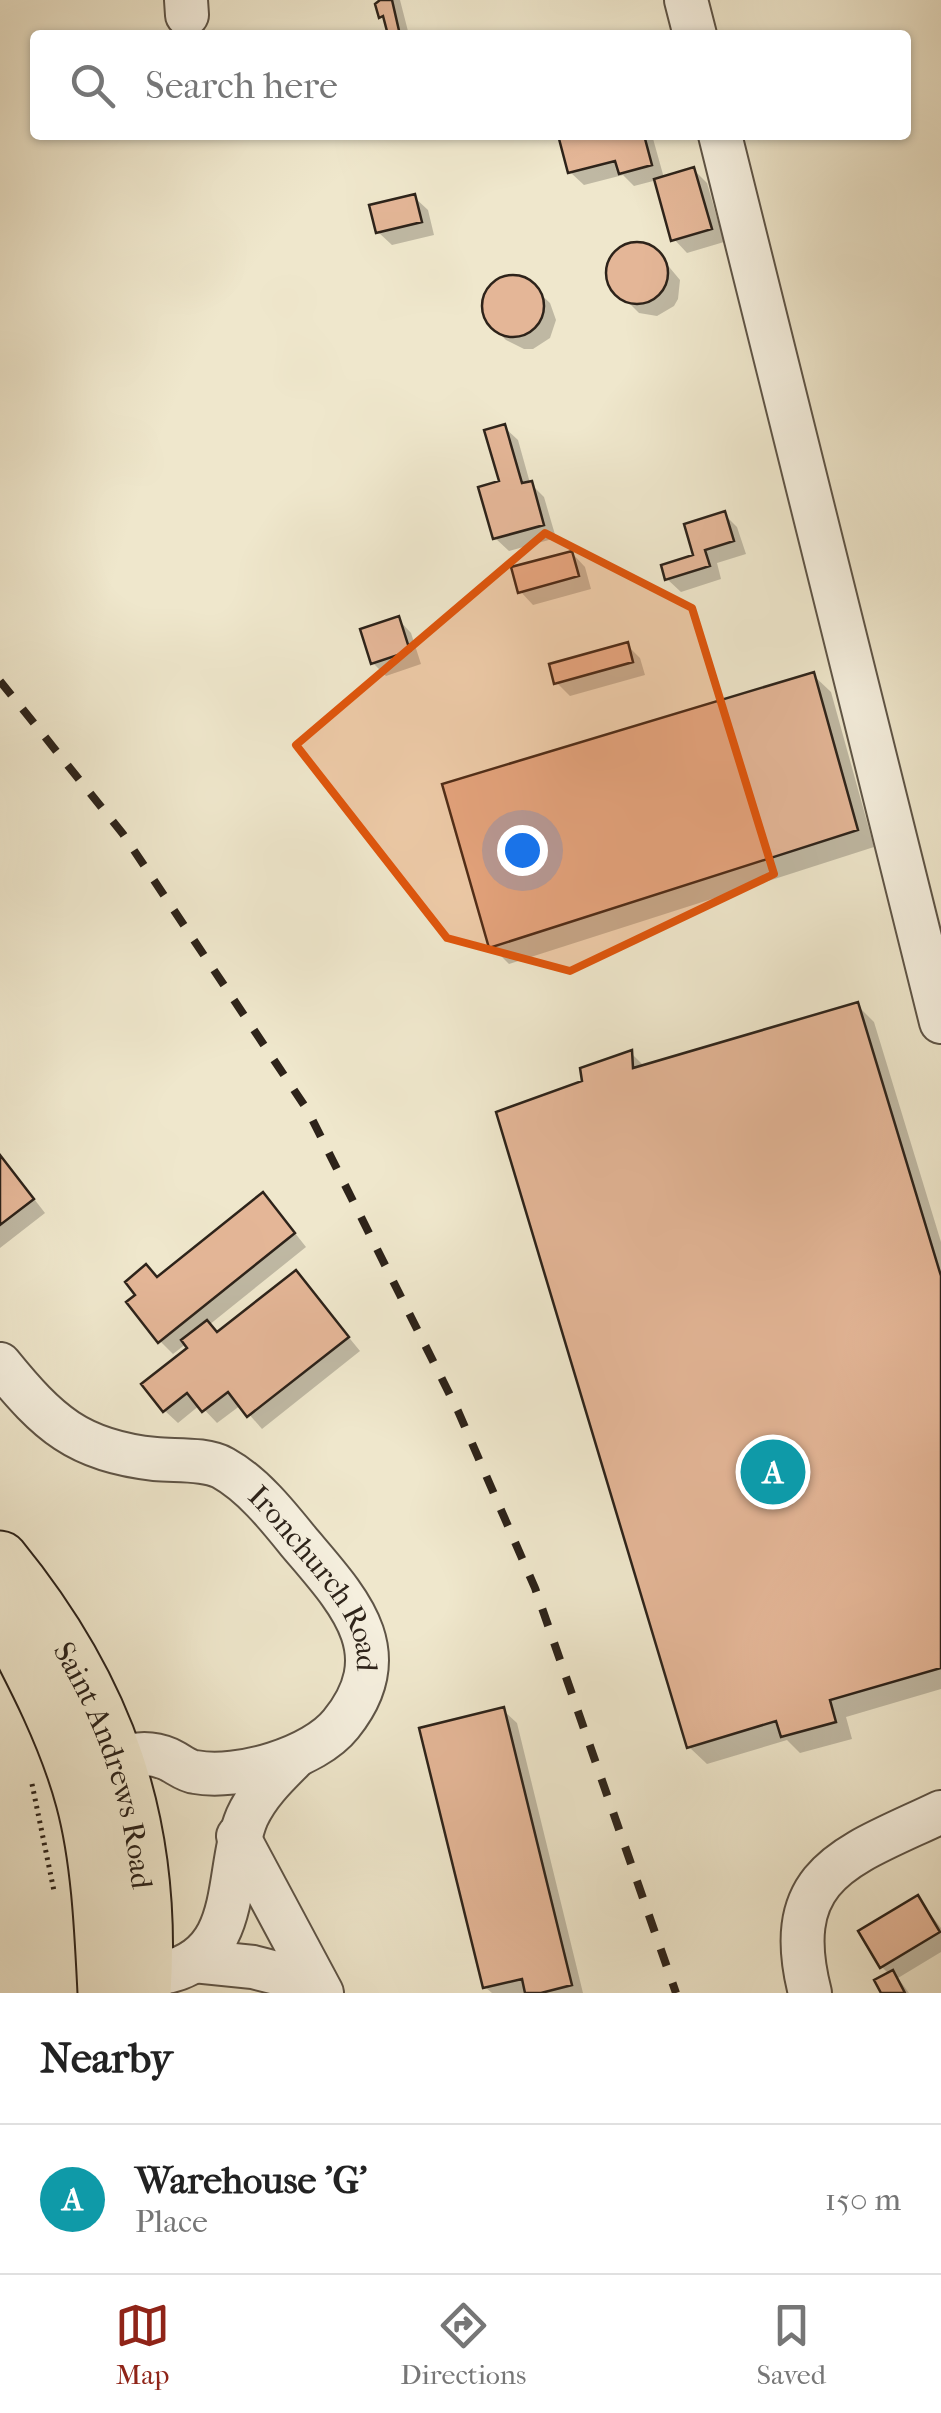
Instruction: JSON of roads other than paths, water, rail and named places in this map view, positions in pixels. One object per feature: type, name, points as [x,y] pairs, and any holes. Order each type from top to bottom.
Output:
[{"type":"highway","name":"Saint Andrews Road","points":[[0,1558],[68,1656],[100,1780]]},
{"type":"highway","name":"Saint Andrews Road","points":[[0,1608],[54,1720],[100,1780],[140,1854],[146,1919],[138,1974]]},
{"type":"street","points":[[686,0],[693,30]]},
{"type":"street","points":[[721,140],[941,1022]]},
{"type":"street","name":"Ironchurch Road","points":[[0,1364],[50,1418],[96,1448],[128,1456],[217,1464],[238,1477],[284,1524],[361,1622],[368,1654],[367,1680],[352,1710],[332,1735],[296,1757],[239,1771],[192,1772],[154,1754],[137,1754],[100,1780]]},
{"type":"street","points":[[138,1974],[211,1942],[226,1917],[239,1843],[257,1798],[296,1757]]},
{"type":"street","points":[[192,1772],[227,1812],[239,1843],[319,1988]]},
{"type":"street","points":[[810,1993],[801,1957],[803,1920],[817,1884],[851,1856],[941,1812]]},
{"type":"street","points":[[138,1974],[253,1967],[319,1988]]},
{"type":"railway","points":[[0,681],[123,834],[308,1111],[458,1411],[535,1588],[676,1993]]},
{"type":"place","name":"Warehouse 'G'","points":[[773,1472]]}]
